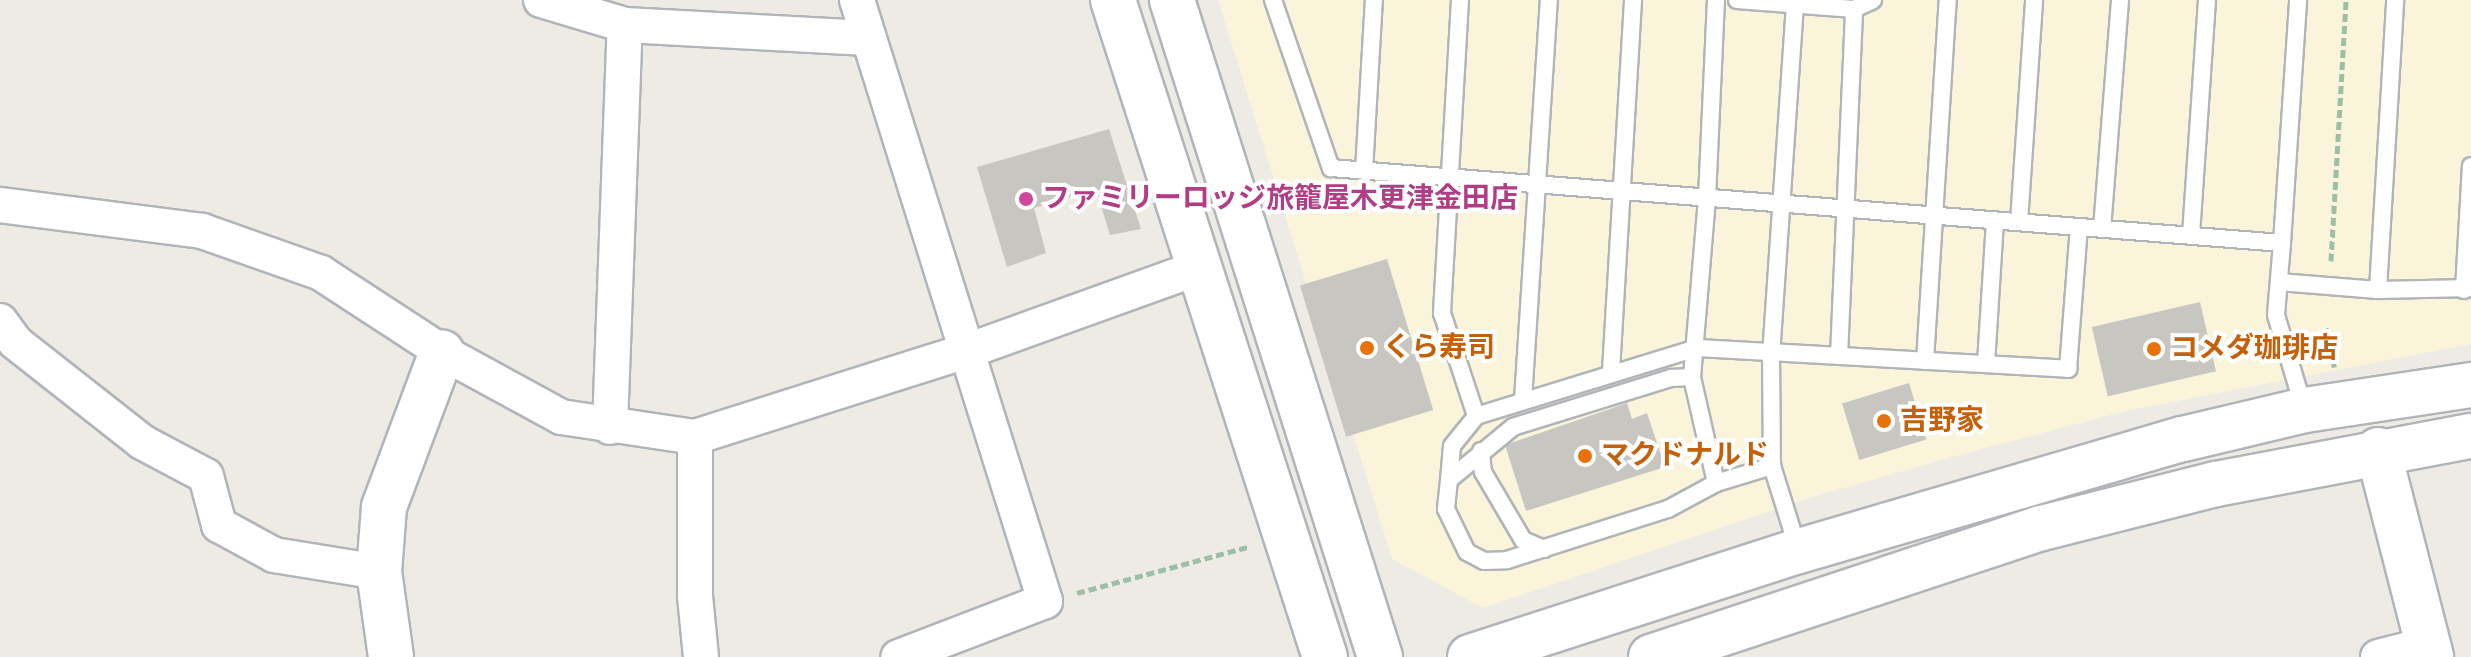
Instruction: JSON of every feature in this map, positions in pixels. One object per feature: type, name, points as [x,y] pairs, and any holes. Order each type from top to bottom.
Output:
[{"type":"street","points":[[541,0],[625,25],[867,38]]},
{"type":"street","points":[[857,0],[970,350],[1045,601],[898,657]]},
{"type":"street","points":[[1113,0],[1325,657]]},
{"type":"street","points":[[1172,0],[1380,657]]},
{"type":"street","points":[[610,427],[625,25]]},
{"type":"street","points":[[0,205],[202,231],[321,273],[442,352],[561,417],[610,427],[695,437],[970,350],[1200,267]]},
{"type":"street","points":[[0,321],[15,342],[142,442],[206,476],[219,525],[274,555],[379,572]]},
{"type":"street","points":[[391,657],[379,572],[384,507],[442,352]]},
{"type":"street","points":[[1470,657],[2026,482],[2305,410],[2471,385]]},
{"type":"street","points":[[1651,657],[2042,528],[2216,484],[2378,450],[2471,436]]},
{"type":"street","points":[[695,437],[695,596],[701,657]]},
{"type":"street","points":[[2378,450],[2428,651],[2378,657]]},
{"type":"lane","points":[[1273,0],[1331,168],[2282,243]]},
{"type":"lane","points":[[1364,171],[1374,0]]},
{"type":"lane","points":[[1460,0],[1442,313],[1476,416]]},
{"type":"lane","points":[[1523,400],[1549,0]]},
{"type":"lane","points":[[1611,371],[1633,0]]},
{"type":"lane","points":[[1716,0],[1707,198],[1697,348],[1692,377],[1716,483]]},
{"type":"lane","points":[[1737,0],[1854,9],[1873,0]]},
{"type":"lane","points":[[1925,361],[1948,0]]},
{"type":"lane","points":[[2019,222],[2034,0]]},
{"type":"lane","points":[[2102,229],[2120,0]]},
{"type":"lane","points":[[2191,235],[2207,0]]},
{"type":"lane","points":[[2298,0],[2276,315],[2305,410]]},
{"type":"lane","points":[[2378,290],[2395,0]]},
{"type":"lane","points":[[1795,4],[1771,354],[1772,466],[1799,551]]},
{"type":"lane","points":[[1839,356],[1849,209],[1854,9]]},
{"type":"lane","points":[[2279,282],[2378,290],[2468,289],[2471,166]]},
{"type":"lane","points":[[1986,364],[1995,220]]},
{"type":"lane","points":[[1772,466],[1716,483],[1668,509],[1544,549],[1496,561],[1467,552],[1446,509],[1452,446],[1476,416],[1611,371],[1697,348],[2068,369],[2079,227]]},
{"type":"lane","points":[[1449,480],[1513,427],[1671,378],[1692,377]]},
{"type":"lane","points":[[1481,451],[1483,472],[1523,540],[1544,549]]},
{"type":"path","points":[[2331,262],[2346,0]]},
{"type":"path","points":[[2326,328],[2336,376]]},
{"type":"path","points":[[1045,601],[1285,537]]},
{"type":"shaded area","points":[[1218,0],[2471,0],[2471,344],[2126,411],[1963,454],[1812,497],[1483,608],[1392,559]]},
{"type":"building","name":"ファミリーロッジ旅籠屋木更津金田店","points":[[1109,129],[1141,229],[1110,235],[1096,190],[1034,208],[1046,253],[1007,267],[977,167]]},
{"type":"building","name":"くら寿司","points":[[1387,259],[1433,410],[1346,437],[1300,286]]},
{"type":"building","name":"コメダ珈琲店","points":[[2200,302],[2216,371],[2108,396],[2092,327]]},
{"type":"building","name":"吉野家","points":[[1909,383],[1926,439],[1859,460],[1842,403]]},
{"type":"building","name":"マクドナルド","points":[[1627,403],[1632,419],[1647,413],[1665,467],[1526,511],[1505,445]]},
{"type":"place","name":"ファミリーロッジ旅籠屋木更津金田店","points":[[1026,199]]},
{"type":"place","name":"くら寿司","points":[[1367,348]]},
{"type":"place","name":"コメダ珈琲店","points":[[2154,349]]},
{"type":"place","name":"吉野家","points":[[1884,421]]},
{"type":"place","name":"マクドナルド","points":[[1585,456]]}]
